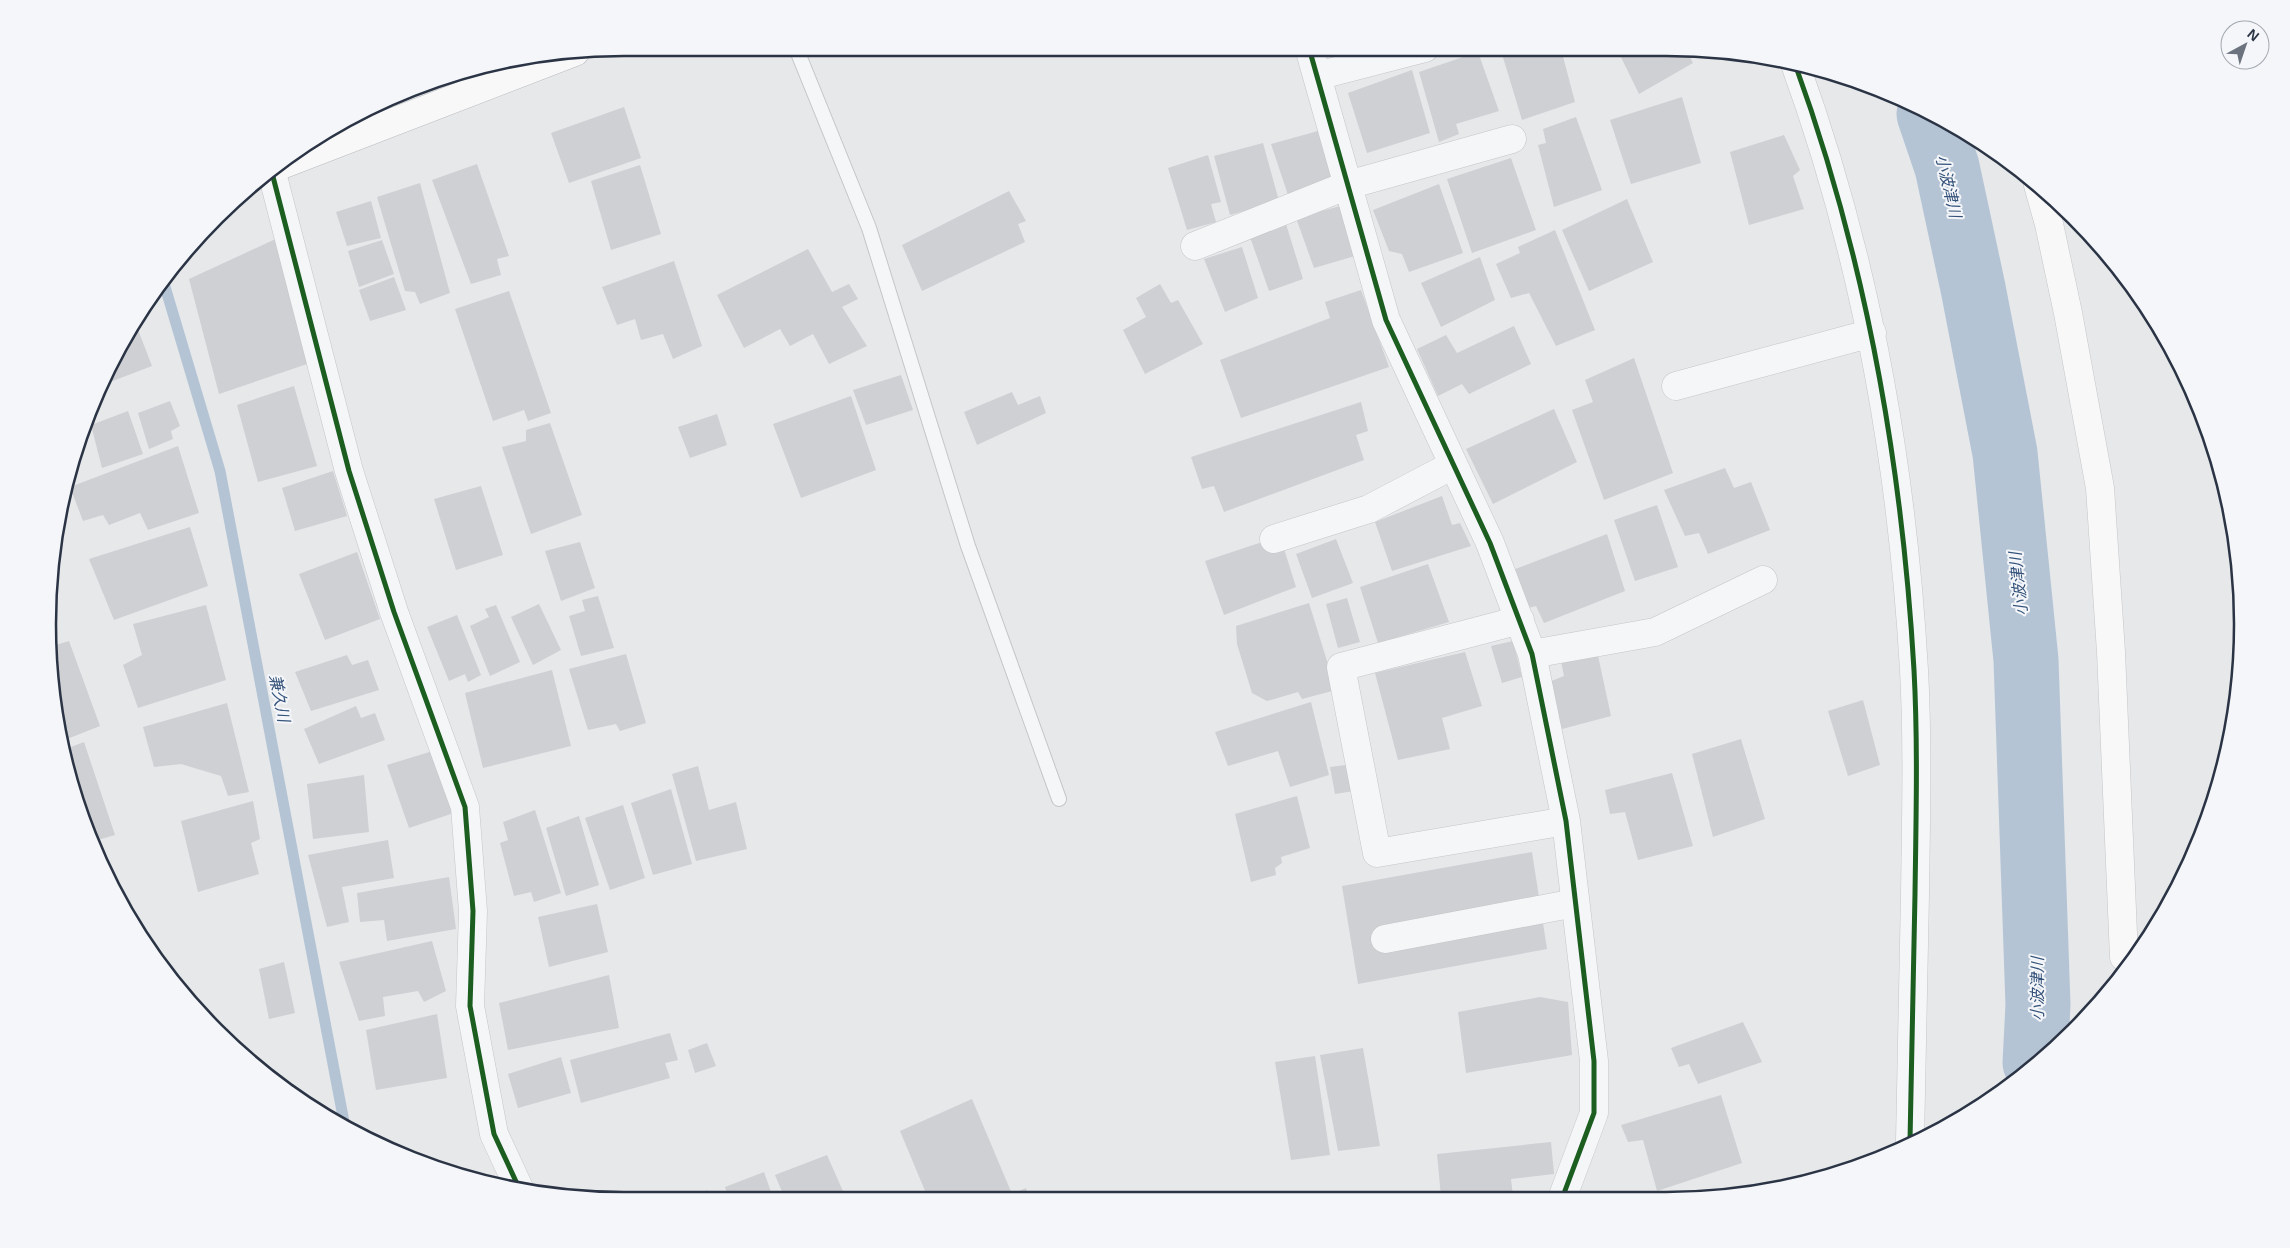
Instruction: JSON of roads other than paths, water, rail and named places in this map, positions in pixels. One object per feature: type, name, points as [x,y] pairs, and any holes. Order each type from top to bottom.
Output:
[{"type":"main road","points":[[327,140],[521,66]]},
{"type":"main road","points":[[2042,199],[2068,313],[2100,488],[2112,652],[2126,956]]},
{"type":"street","points":[[1312,56],[1386,320],[1490,543],[1532,654],[1566,821],[1574,903],[1594,1062],[1594,1113],[1564,1192]]},
{"type":"street","points":[[1317,76],[1394,56]]},
{"type":"street","points":[[1798,72],[1834,180],[1872,333],[1902,524],[1914,673],[1917,792],[1910,1136]]},
{"type":"street","points":[[1195,246],[1348,185],[1512,139]]},
{"type":"street","points":[[273,178],[349,471],[394,612],[465,807],[473,911],[470,1006],[494,1134],[516,1181]]},
{"type":"street","points":[[1676,386],[1872,333]]},
{"type":"street","points":[[1274,539],[1369,509],[1454,465]]},
{"type":"street","points":[[1532,654],[1655,632],[1764,580]]},
{"type":"street","points":[[1520,620],[1341,667],[1377,853],[1566,821]]},
{"type":"street","points":[[1384,939],[1574,903]]},
{"type":"lane","points":[[799,56],[869,228],[968,546],[1059,798]]},
{"type":"waterway","name":"小波津川","points":[[1932,123],[1947,167],[2005,453],[2026,660],[2038,1005],[2035,1055]]},
{"type":"waterway","name":"兼久川","points":[[166,290],[220,471],[343,1118]]}]
